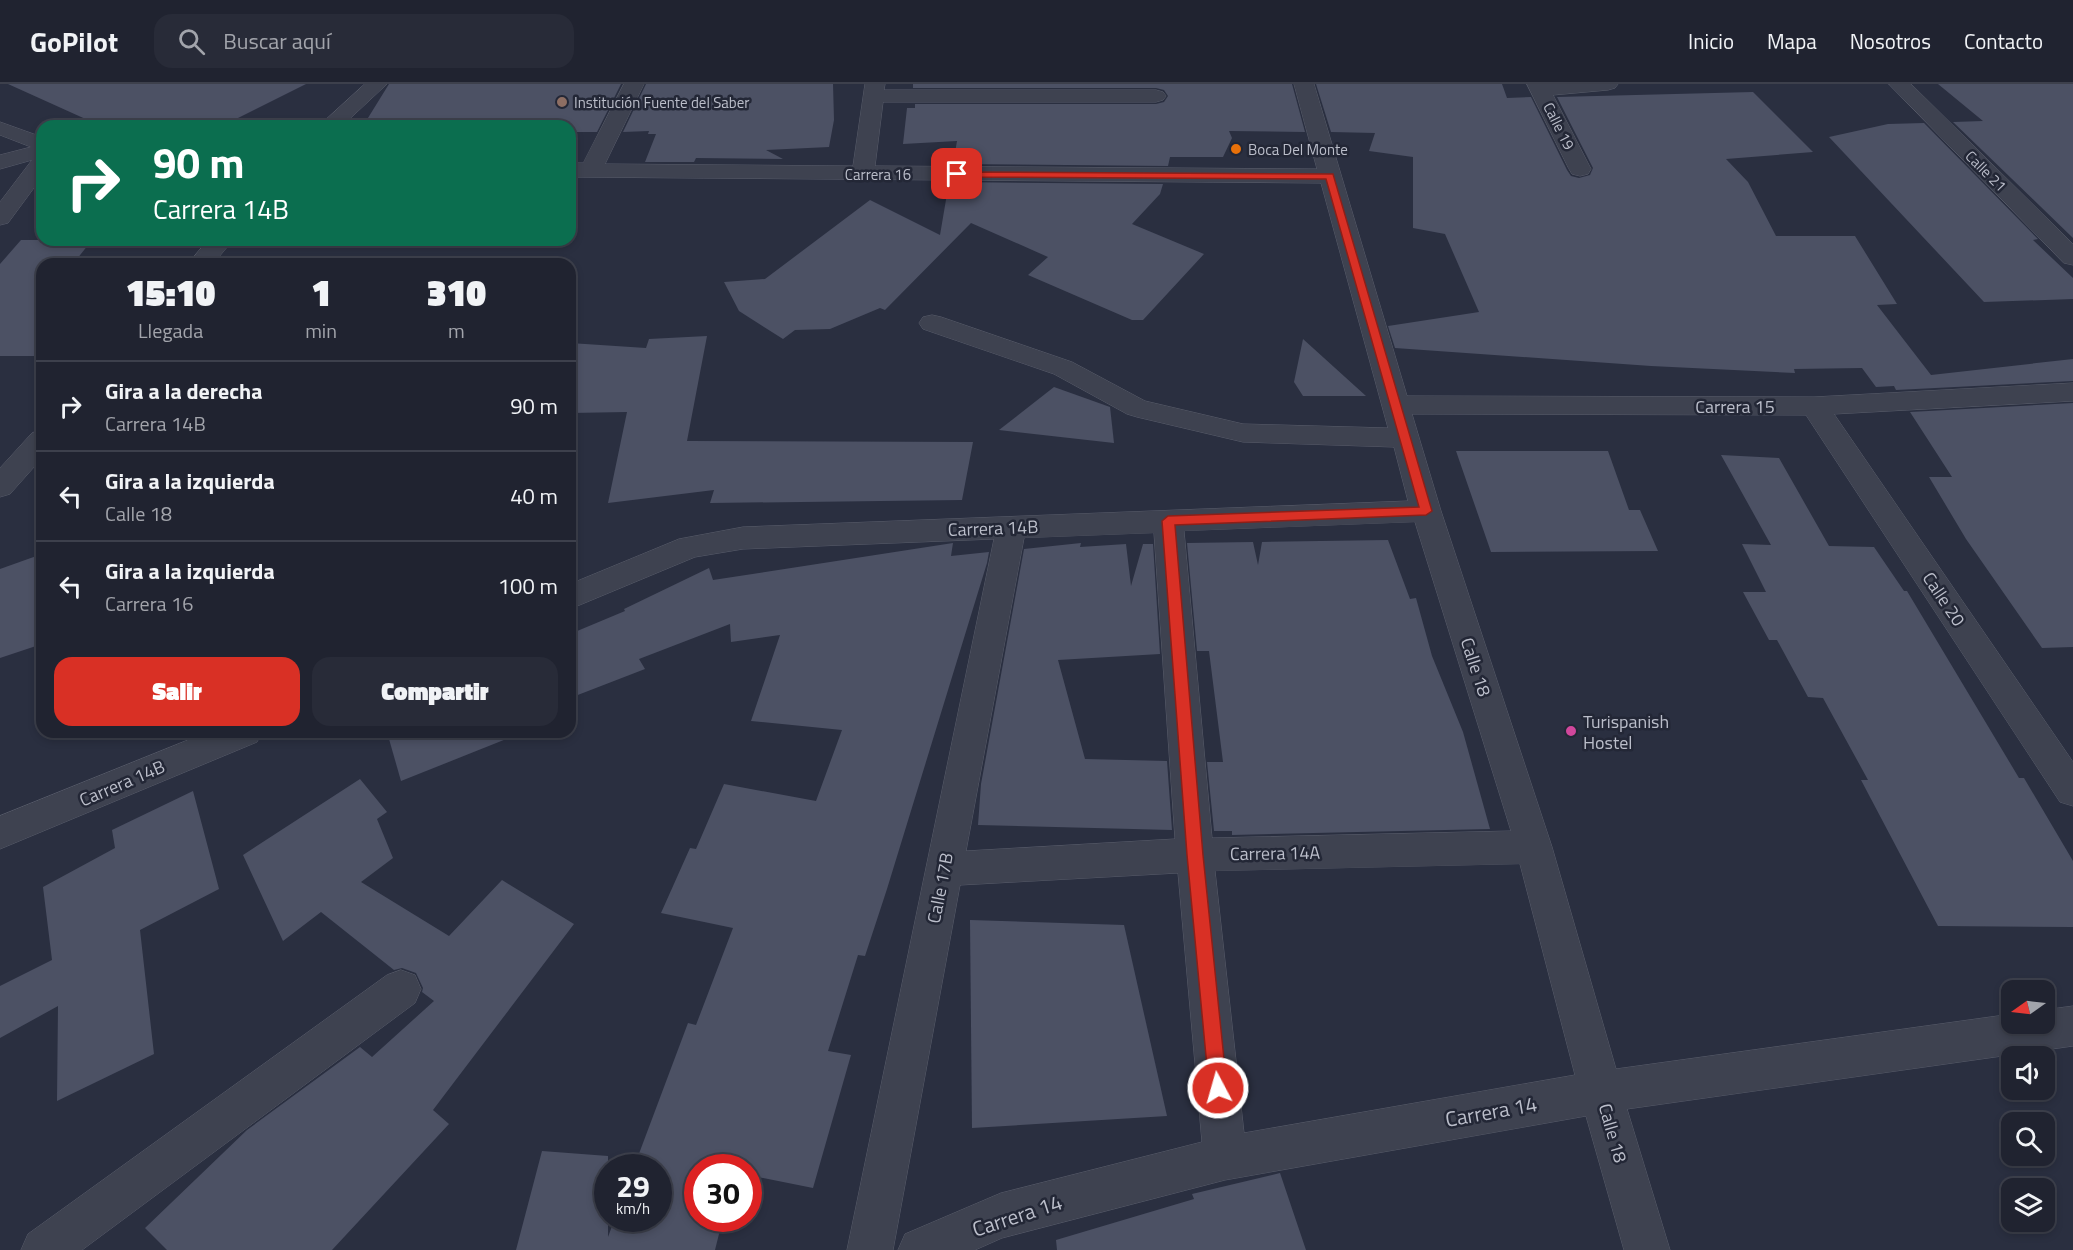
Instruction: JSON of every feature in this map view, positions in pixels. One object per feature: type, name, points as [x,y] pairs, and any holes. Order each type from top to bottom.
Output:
[{"type":"street","points":[[337,120],[377,84]]},
{"type":"street","points":[[580,170],[634,84]]},
{"type":"street","name":"Calle 18","points":[[1304,84],[1426,511],[1534,848],[1647,1250]]},
{"type":"street","points":[[1538,87],[1608,84]]},
{"type":"street","name":"Calle 21","points":[[1899,84],[2073,258]]},
{"type":"street","name":"Calle 19","points":[[1538,87],[1580,169]]},
{"type":"street","points":[[863,174],[874,90],[1156,96]]},
{"type":"street","points":[[0,128],[36,142]]},
{"type":"street","points":[[0,162],[36,153]]},
{"type":"street","points":[[0,218],[36,170]]},
{"type":"street","name":"Carrera 16","points":[[580,170],[1330,176]]},
{"type":"street","points":[[205,258],[216,246]]},
{"type":"street","points":[[932,323],[1063,369],[1137,408],[1243,433],[1406,438]]},
{"type":"street","name":"Carrera 15","points":[[1396,405],[1814,406],[2073,392]]},
{"type":"street","name":"Calle 20","points":[[1814,406],[2073,791]]},
{"type":"street","points":[[0,487],[36,447]]},
{"type":"street","name":"Carrera 14B","points":[[576,595],[690,548],[743,538],[1426,511]]},
{"type":"street","points":[[1168,521],[1195,855],[1225,1158]]},
{"type":"street","name":"Calle 17B","points":[[870,1250],[1011,527]]},
{"type":"street","name":"Carrera 14B","points":[[0,833],[230,738]]},
{"type":"street","name":"Carrera 14A","points":[[944,869],[1195,855],[1534,848]]},
{"type":"street","points":[[44,1250],[401,989]]},
{"type":"street","name":"Carrera 14","points":[[921,1250],[1001,1216],[1225,1158],[1601,1092],[2073,1026]]},
{"type":"building","points":[[8,84],[306,84],[234,120],[152,118],[148,120],[88,120]]},
{"type":"building","points":[[389,84],[621,84],[597,132],[576,132],[576,120],[367,120]]},
{"type":"building","points":[[646,84],[833,84],[834,120],[829,147],[766,150],[783,159],[696,158],[694,162],[645,162],[656,134],[648,134],[649,131],[623,132]]},
{"type":"building","points":[[913,84],[1292,84],[1305,132],[1229,131],[1232,138],[1223,157],[1170,157],[1168,166],[953,164],[957,141],[903,144],[907,108],[915,108],[915,104],[1156,104],[1164,102],[1168,96],[1164,90],[1156,88],[913,88]]},
{"type":"building","points":[[1316,84],[1502,84],[1507,98],[1531,97],[1567,170],[1571,176],[1579,178],[1590,175],[1593,168],[1557,97],[1753,92],[1813,152],[1726,159],[1748,182],[1776,236],[1855,236],[1897,304],[1877,305],[1931,375],[2073,359],[2073,381],[1896,390],[1894,386],[1876,387],[1862,368],[1794,369],[1795,373],[1651,366],[1395,348],[1388,326],[1479,312],[1445,234],[1413,228],[1413,157],[1369,151],[1375,133],[1331,132]]},
{"type":"building","points":[[1938,84],[2073,84],[2073,238],[1953,122],[1983,121]]},
{"type":"building","points":[[1924,123],[2038,239],[2033,240],[2073,278],[2073,299],[1984,302],[1829,137],[1888,124]]},
{"type":"building","points":[[949,182],[1163,184],[1160,194],[1132,224],[1204,254],[1143,320],[1132,320],[1028,275],[1048,257],[971,223],[885,310],[880,308],[830,329],[795,330],[783,339],[739,311],[724,282],[765,279],[870,200],[940,235]]},
{"type":"building","points":[[21,240],[36,240],[36,246],[87,246],[78,258],[36,258],[36,356],[0,356],[0,264]]},
{"type":"building","points":[[707,336],[687,441],[973,442],[962,500],[710,503],[714,490],[608,503],[627,412],[576,413],[576,343],[646,348],[649,339]]},
{"type":"building","points":[[1303,339],[1366,396],[1303,396],[1294,382]]},
{"type":"building","points":[[1054,387],[1110,407],[1114,443],[999,430]]},
{"type":"building","points":[[2073,403],[2073,647],[2042,648],[1966,539],[1929,477],[1952,477],[1910,412]]},
{"type":"building","points":[[1456,451],[1608,451],[1629,510],[1640,510],[1658,551],[1491,552]]},
{"type":"building","points":[[1721,455],[1779,458],[1829,546],[1874,547],[1904,591],[1907,591],[2019,778],[2024,778],[2073,861],[2073,927],[1938,926],[1861,780],[1868,780],[1823,698],[1808,697],[1777,640],[1769,640],[1743,592],[1766,592],[1742,544],[1771,545]]},
{"type":"building","points":[[1388,540],[1410,599],[1416,598],[1432,656],[1463,732],[1490,829],[1232,835],[1232,831],[1214,831],[1207,762],[1223,762],[1209,651],[1197,651],[1187,543],[1253,542],[1258,565],[1262,542]]},
{"type":"building","points":[[953,543],[951,556],[989,552],[887,889],[865,956],[858,955],[828,1051],[851,1055],[813,1188],[762,1178],[762,1154],[684,1154],[684,1232],[720,1232],[715,1250],[516,1250],[542,1151],[594,1155],[594,1232],[608,1232],[608,1237],[610,1232],[672,1232],[672,1154],[639,1154],[688,1023],[696,1025],[733,928],[661,913],[690,848],[696,849],[724,784],[816,801],[842,730],[751,721],[780,635],[731,642],[730,624],[639,659],[645,669],[576,696],[576,631],[625,611],[624,609],[709,568],[713,580]]},
{"type":"building","points":[[1081,543],[1080,547],[1126,544],[1131,586],[1143,544],[1153,544],[1160,654],[1058,660],[1085,759],[1167,761],[1172,830],[978,825],[981,784],[1024,549]]},
{"type":"building","points":[[36,556],[36,646],[0,658],[0,569]]},
{"type":"building","points":[[389,738],[509,738],[401,781]]},
{"type":"building","points":[[360,779],[387,812],[377,819],[393,858],[361,882],[449,936],[502,880],[574,924],[433,1110],[449,1124],[332,1250],[167,1250],[145,1228],[247,1130],[360,1047],[372,1057],[434,1001],[422,992],[423,988],[416,973],[402,968],[394,970],[321,912],[283,941],[243,855]]},
{"type":"building","points":[[193,791],[219,889],[140,930],[154,1054],[57,1101],[58,1006],[0,1038],[0,986],[52,960],[43,887],[115,848],[112,830]]},
{"type":"building","points":[[970,920],[1124,925],[1167,1116],[972,1128]]},
{"type":"building","points":[[1280,1173],[1306,1250],[1057,1250],[1056,1240],[1194,1199],[1192,1194]]},
{"type":"place","name":"Institución Fuente del Saber","points":[[562,102]]},
{"type":"place","name":"Boca Del Monte","points":[[1236,149]]},
{"type":"place","name":"Turispanish Hostel","points":[[1571,731]]},
{"type":"route","points":[[957,174],[1330,176],[1406,438],[1426,511],[1168,521],[1195,855],[1218,1088]]}]
